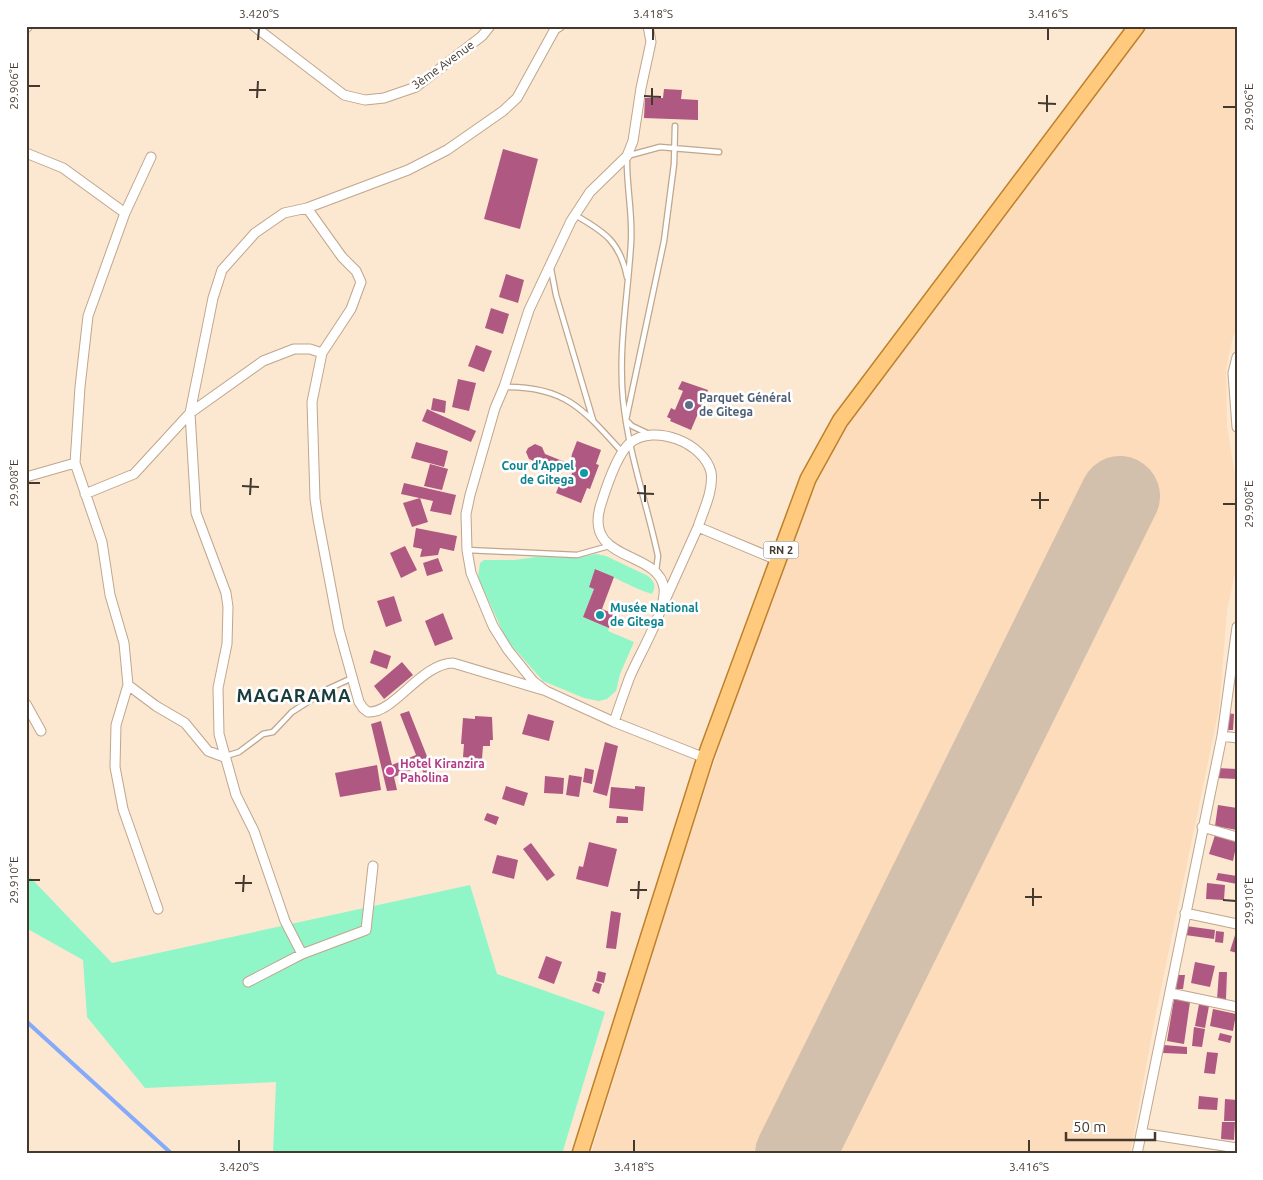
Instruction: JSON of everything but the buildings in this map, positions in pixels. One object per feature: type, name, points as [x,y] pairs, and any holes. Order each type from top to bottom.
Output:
[{"type":"main road","name":"RN 2","points":[[580,1154],[705,758],[808,479],[840,421],[1137,26]]},
{"type":"street","name":"3ème Avenue","points":[[254,26],[344,95],[365,100],[384,98],[416,87],[482,36],[490,26]]},
{"type":"street","points":[[302,954],[285,921],[254,830],[236,795],[219,734],[218,702],[227,644],[228,607],[226,593],[196,513],[190,413],[212,298],[222,270],[255,233],[284,213],[307,208],[408,170],[478,129],[517,98],[537,60],[556,29],[560,26]]},
{"type":"street","points":[[546,691],[525,672],[493,626],[471,573],[467,550],[466,524],[470,495],[495,408],[504,387],[529,310],[575,215],[590,192],[626,156],[633,141],[641,88],[651,42],[648,26]]},
{"type":"street","points":[[26,153],[62,168],[125,213]]},
{"type":"street","points":[[151,156],[125,213],[88,316],[80,387],[75,463],[104,551],[110,595],[124,643],[128,685],[116,724],[115,767],[123,809],[158,909]]},
{"type":"street","points":[[307,208],[342,257],[356,271],[360,282],[351,309],[322,353],[312,402],[316,499],[339,630],[362,708],[374,712],[380,710],[426,673],[445,663],[453,663],[546,691],[614,722],[705,758]]},
{"type":"street","points":[[86,494],[134,474],[190,413],[263,361],[294,349],[310,349],[322,353]]},
{"type":"street","points":[[1237,357],[1233,373],[1237,426]]},
{"type":"street","points":[[614,722],[629,679],[664,602],[698,527],[711,486],[708,463],[700,453],[692,446],[668,437],[653,435],[641,437],[630,443],[622,452],[601,505],[599,516],[600,528],[609,546],[656,571],[662,579],[664,602]]},
{"type":"street","points":[[26,477],[75,463]]},
{"type":"street","points":[[698,527],[777,560]]},
{"type":"street","points":[[1137,1154],[1222,736],[1236,647],[1237,627]]},
{"type":"street","points":[[128,685],[156,706],[185,722],[208,750],[224,756]]},
{"type":"street","points":[[26,704],[41,731]]},
{"type":"street","points":[[1222,736],[1237,738]]},
{"type":"street","points":[[1202,827],[1237,837]]},
{"type":"street","points":[[248,982],[302,954],[366,930],[373,866]]},
{"type":"street","points":[[1185,913],[1237,924]]},
{"type":"street","points":[[1170,992],[1237,1007]]},
{"type":"street","points":[[1141,1133],[1237,1148]]},
{"type":"lane","points":[[626,420],[664,241],[675,126]]},
{"type":"lane","points":[[656,571],[658,556],[630,443],[622,384],[631,220],[626,183],[626,156],[646,149],[674,147],[719,152]]},
{"type":"lane","points":[[575,215],[593,225],[614,241],[621,254],[628,283]]},
{"type":"lane","points":[[550,265],[556,295],[594,420]]},
{"type":"lane","points":[[504,387],[527,387],[557,394],[594,420],[622,452]]},
{"type":"lane","points":[[626,420],[640,431],[653,435]]},
{"type":"lane","points":[[467,550],[576,555],[609,546]]},
{"type":"lane","points":[[224,756],[239,752],[263,734],[273,732],[292,712],[328,689],[352,678]]},
{"type":"shaded area","points":[[1139,26],[1237,26],[1237,331],[1233,336],[1226,369],[1227,426],[1237,489],[1237,564],[1227,610],[1219,709],[1155,1017],[1130,1154],[591,1154],[668,901],[799,509],[850,413]]},
{"type":"green space","points":[[596,554],[606,556],[648,576],[654,586],[652,594],[637,589],[596,569],[589,586],[594,589],[583,617],[609,628],[608,631],[634,642],[620,674],[616,691],[607,699],[599,701],[584,698],[543,681],[506,639],[478,577],[480,563],[484,560],[515,560],[536,557],[576,558]]},
{"type":"green space","points":[[30,877],[112,963],[470,885],[497,974],[605,1012],[562,1154],[273,1154],[276,1082],[145,1088],[87,1017],[83,960],[26,928],[26,893]]},
{"type":"waterway","points":[[26,1021],[172,1154]]},
{"type":"runway","points":[[795,1154],[1120,496]]},
{"type":"place","name":"Parquet Général de Gitega","points":[[689,405]]},
{"type":"place","name":"Cour d'Appel de Gitega","points":[[584,473]]},
{"type":"place","name":"Musée National de Gitega","points":[[600,615]]},
{"type":"place","name":"Hotel Kiranzira Paholina","points":[[390,771]]},
{"type":"district","name":"MAGARAMA","points":[[294,696]]}]
